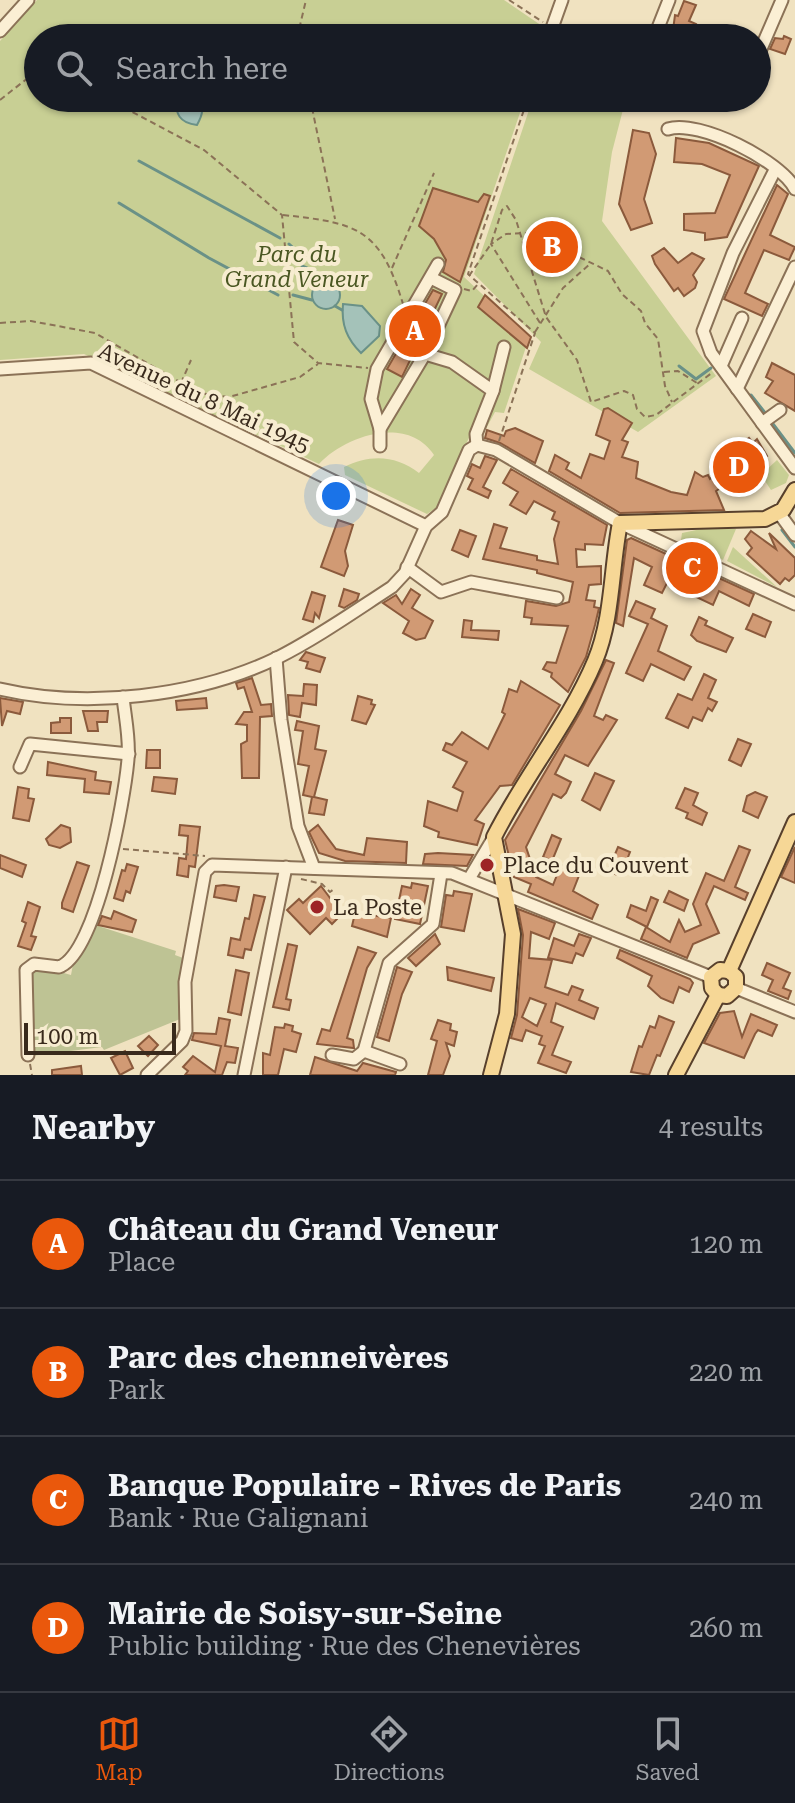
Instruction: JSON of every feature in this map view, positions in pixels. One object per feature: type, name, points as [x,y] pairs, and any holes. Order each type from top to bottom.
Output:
[{"type":"main road","points":[[491,1075],[507,1014],[513,923],[494,852],[494,837],[595,661],[609,617],[609,582],[620,523],[765,519],[779,513],[795,490]]},
{"type":"main road","points":[[729,971],[795,822]]},
{"type":"main road","points":[[720,970],[729,971],[736,977],[736,988],[727,996],[718,995],[712,988],[711,977],[720,970]]},
{"type":"main road","points":[[676,1075],[718,995]]},
{"type":"street","points":[[0,31],[28,0]]},
{"type":"street","points":[[553,24],[562,0]]},
{"type":"street","points":[[662,24],[669,0]]},
{"type":"street","points":[[771,26],[782,0]]},
{"type":"street","points":[[668,129],[699,131],[743,147],[767,159],[795,189]]},
{"type":"street","points":[[775,170],[733,253],[703,331],[707,346],[729,378],[794,463]]},
{"type":"street","points":[[380,446],[380,429],[371,399],[377,369],[438,264]]},
{"type":"street","points":[[737,389],[795,267]]},
{"type":"street","points":[[380,429],[425,354],[455,290],[431,278]]},
{"type":"street","points":[[721,366],[742,318]]},
{"type":"street","points":[[477,445],[476,434],[493,391],[504,347]]},
{"type":"street","points":[[425,354],[452,362],[493,391]]},
{"type":"street","name":"Avenue du 8 Mai 1945","points":[[0,369],[91,363],[426,526]]},
{"type":"street","points":[[762,423],[780,410]]},
{"type":"street","points":[[0,689],[46,699],[123,697],[205,681],[276,658],[392,587],[407,567],[426,526],[442,512],[469,450],[477,445],[496,450],[620,523],[670,543],[795,604]]},
{"type":"street","points":[[779,513],[795,535]]},
{"type":"street","points":[[670,543],[665,535],[673,521]]},
{"type":"street","points":[[407,567],[441,592],[471,582],[557,598]]},
{"type":"street","points":[[276,658],[281,720],[298,826],[314,868]]},
{"type":"street","points":[[28,1055],[26,970],[34,964],[59,967],[70,960],[92,917],[107,876],[129,754],[123,697]]},
{"type":"street","points":[[20,767],[30,744],[129,754]]},
{"type":"street","points":[[469,879],[494,837]]},
{"type":"street","points":[[147,1075],[182,1041],[186,1031],[185,982],[190,948],[205,872],[212,865],[286,871],[314,868],[441,874],[469,879],[711,977]]},
{"type":"street","points":[[244,1075],[286,871]]},
{"type":"street","points":[[332,1055],[354,1059],[364,1051],[389,963],[433,924],[441,874]]},
{"type":"street","points":[[736,988],[795,1012]]},
{"type":"street","points":[[364,1051],[400,1064]]},
{"type":"path","points":[[300,24],[306,0]]},
{"type":"path","points":[[509,0],[546,24]]},
{"type":"path","points":[[0,100],[24,81]]},
{"type":"path","points":[[132,112],[204,150],[282,215],[336,220],[363,233],[384,255],[407,318]]},
{"type":"path","points":[[313,112],[336,220]]},
{"type":"path","points":[[469,276],[523,112]]},
{"type":"path","points":[[391,269],[434,173]]},
{"type":"path","points":[[469,276],[491,244],[502,210],[507,206],[512,210],[546,317],[577,360],[591,402],[624,391],[633,395],[637,409],[645,417],[656,415],[721,366]]},
{"type":"path","points":[[282,215],[294,342],[318,363],[377,369]]},
{"type":"path","points":[[491,244],[506,234],[529,233],[608,271],[622,294],[641,311],[645,323],[658,339],[672,402]]},
{"type":"path","points":[[491,244],[540,323]]},
{"type":"path","points":[[496,450],[540,323],[563,288],[592,262]]},
{"type":"path","points":[[469,276],[535,333]]},
{"type":"path","points":[[455,290],[472,291],[479,283]]},
{"type":"path","points":[[0,323],[31,321],[95,333],[199,393],[229,397],[300,377],[318,363]]},
{"type":"path","points":[[181,384],[191,360]]},
{"type":"path","points":[[664,372],[678,371],[698,384]]},
{"type":"path","points":[[113,848],[209,857],[212,865]]},
{"type":"path","points":[[286,871],[322,884],[330,892],[334,889]]},
{"type":"green space","name":"Parc du Grand Veneur","points":[[37,0],[504,0],[539,24],[24,24],[24,112],[520,112],[464,277],[529,338],[504,413],[495,412],[481,438],[471,433],[439,506],[427,514],[345,475],[344,467],[373,458],[392,460],[419,473],[434,455],[423,443],[409,435],[393,433],[360,438],[319,464],[84,354],[0,360],[0,41]]},
{"type":"green space","points":[[528,112],[622,112],[612,152],[602,221],[716,376],[638,432],[529,369],[541,342],[474,274]]},
{"type":"green space","points":[[777,460],[789,475],[786,483],[771,490],[761,475]]},
{"type":"green space","points":[[701,529],[736,529],[723,560],[681,540],[682,533]]},
{"type":"green space","points":[[733,547],[777,587],[727,561]]},
{"type":"green space","points":[[92,924],[176,951],[175,955],[183,958],[180,1019],[104,1050],[102,1047],[31,1056],[29,973],[39,966],[71,975],[74,959]]},
{"type":"water","points":[[178,112],[202,112],[197,125],[180,117]]},
{"type":"water","points":[[326,281],[336,285],[340,295],[336,305],[326,309],[316,305],[312,295],[316,285]]},
{"type":"water","points":[[343,304],[362,306],[380,326],[379,336],[361,353],[346,331]]},
{"type":"building","points":[[684,1],[696,5],[689,21],[696,24],[674,24],[675,15],[678,16]]},
{"type":"building","points":[[784,36],[791,39],[785,54],[771,49],[775,38],[783,39]]},
{"type":"building","points":[[633,130],[649,133],[656,154],[644,199],[652,223],[631,230],[619,204]]},
{"type":"building","points":[[676,138],[709,143],[759,166],[727,237],[705,240],[705,233],[684,230],[684,214],[715,213],[730,175],[702,164],[674,162]]},
{"type":"building","points":[[777,185],[788,194],[770,235],[795,247],[789,260],[764,250],[745,293],[768,304],[762,316],[724,299]]},
{"type":"building","points":[[433,188],[478,202],[484,194],[490,196],[460,282],[443,272],[446,260],[434,239],[419,226]]},
{"type":"building","points":[[664,248],[678,263],[692,253],[704,259],[693,275],[697,282],[695,288],[684,296],[678,288],[674,291],[655,264],[652,256]]},
{"type":"building","points":[[433,290],[442,294],[402,377],[387,369]]},
{"type":"building","points":[[485,295],[531,337],[527,348],[478,307]]},
{"type":"building","points":[[772,363],[795,375],[795,411],[765,393],[773,381],[766,377]]},
{"type":"building","points":[[608,408],[632,423],[622,440],[628,442],[622,457],[638,462],[636,478],[671,492],[687,495],[695,472],[703,477],[708,475],[710,479],[746,452],[740,445],[749,438],[753,443],[757,439],[767,456],[716,491],[724,510],[620,513],[549,471],[555,455],[569,463],[566,469],[581,478],[590,454],[604,459],[610,441],[596,435],[604,409]]},
{"type":"building","points":[[515,428],[543,441],[535,463],[485,438],[487,430],[504,436],[506,431]]},
{"type":"building","points":[[485,456],[497,460],[483,487],[491,491],[488,498],[468,489],[473,479],[467,476],[472,464],[480,468]]},
{"type":"building","points":[[511,469],[607,525],[603,545],[585,544],[585,550],[576,549],[577,567],[601,566],[601,584],[589,585],[586,600],[595,601],[594,607],[599,608],[586,657],[568,692],[551,677],[552,673],[543,669],[547,662],[556,663],[568,626],[531,624],[532,618],[524,617],[526,601],[556,606],[569,602],[573,582],[537,573],[537,570],[483,559],[494,524],[507,528],[500,548],[558,564],[554,539],[559,522],[552,519],[555,512],[534,501],[526,514],[510,505],[518,492],[503,483]]},
{"type":"building","points":[[338,520],[353,525],[345,551],[348,566],[344,576],[321,567]]},
{"type":"building","points":[[460,530],[476,536],[468,557],[452,550]]},
{"type":"building","points":[[751,531],[776,549],[769,533],[795,558],[795,575],[789,581],[785,578],[780,584],[747,554],[752,548],[745,539]]},
{"type":"building","points":[[631,538],[754,594],[749,606],[719,591],[713,605],[667,583],[662,593],[644,585],[652,567],[634,558],[623,626],[616,623],[627,540]]},
{"type":"building","points":[[344,589],[359,594],[357,600],[344,608],[339,606]]},
{"type":"building","points":[[411,589],[420,595],[412,608],[433,621],[425,638],[416,640],[403,633],[409,621],[383,603],[396,595],[402,604]]},
{"type":"building","points":[[312,592],[325,596],[319,618],[315,613],[313,622],[303,619]]},
{"type":"building","points":[[636,601],[655,609],[651,618],[667,626],[658,651],[691,667],[684,680],[651,664],[643,681],[626,673],[648,624],[629,616]]},
{"type":"building","points":[[753,614],[771,622],[765,637],[746,629]]},
{"type":"building","points":[[699,617],[707,621],[705,625],[733,638],[726,652],[697,641],[691,635]]},
{"type":"building","points":[[464,620],[472,621],[471,630],[499,631],[498,640],[462,637]]},
{"type":"building","points":[[306,652],[325,658],[320,672],[306,668],[308,662],[300,660]]},
{"type":"building","points":[[606,660],[614,663],[594,716],[603,720],[606,715],[617,720],[588,766],[565,755],[555,774],[571,782],[561,798],[553,794],[526,847],[536,877],[553,885],[561,865],[580,873],[573,891],[598,905],[592,919],[528,892],[531,884],[514,877],[505,840],[581,711]]},
{"type":"building","points":[[704,674],[716,680],[708,698],[717,702],[712,711],[708,708],[702,721],[693,717],[688,728],[666,718],[678,694],[692,700]]},
{"type":"building","points":[[252,678],[261,705],[271,704],[272,716],[260,717],[259,778],[242,778],[241,744],[247,741],[247,725],[236,724],[244,712],[252,712],[244,687],[238,689],[236,683]]},
{"type":"building","points":[[521,681],[560,705],[512,785],[500,786],[475,820],[484,824],[477,845],[438,837],[439,832],[424,826],[428,801],[457,811],[463,792],[453,787],[467,762],[443,750],[446,743],[452,745],[462,732],[488,749],[505,714],[502,712],[509,689],[517,692]]},
{"type":"building","points":[[304,684],[317,685],[316,705],[302,703],[300,717],[289,715],[288,695],[303,696]]},
{"type":"building","points":[[358,696],[372,700],[371,704],[375,705],[366,724],[352,720]]},
{"type":"building","points":[[0,698],[23,702],[20,714],[7,711],[2,726]]},
{"type":"building","points":[[206,698],[207,708],[177,710],[176,701]]},
{"type":"building","points":[[83,711],[108,711],[107,722],[97,722],[98,731],[88,731]]},
{"type":"building","points":[[60,718],[71,718],[71,733],[51,733],[51,723],[60,722]]},
{"type":"building","points":[[297,721],[319,726],[315,749],[326,751],[314,797],[327,800],[324,815],[309,813],[312,797],[303,795],[309,766],[298,764],[303,731],[295,730]]},
{"type":"building","points":[[738,739],[751,744],[741,766],[729,760]]},
{"type":"building","points":[[147,750],[160,750],[160,768],[146,768]]},
{"type":"building","points":[[48,762],[96,772],[95,780],[111,782],[109,794],[84,792],[85,779],[47,775]]},
{"type":"building","points":[[595,773],[614,781],[600,810],[582,800]]},
{"type":"building","points":[[154,777],[177,779],[175,794],[152,791]]},
{"type":"building","points":[[18,787],[29,789],[28,798],[34,799],[29,821],[13,818]]},
{"type":"building","points":[[685,788],[698,793],[693,805],[707,813],[702,825],[686,818],[688,813],[676,808]]},
{"type":"building","points":[[755,792],[767,797],[758,818],[743,811],[747,796]]},
{"type":"building","points":[[61,825],[70,828],[71,842],[60,848],[49,845],[46,839]]},
{"type":"building","points":[[180,825],[200,827],[195,867],[189,866],[188,877],[177,875],[179,858],[186,859],[188,836],[179,835]]},
{"type":"building","points":[[318,825],[336,849],[364,855],[367,838],[407,842],[406,863],[345,861],[319,853],[309,832]]},
{"type":"building","points":[[552,835],[561,839],[552,861],[543,857]]},
{"type":"building","points":[[739,846],[750,850],[735,887],[748,893],[745,900],[714,886],[706,904],[719,933],[693,944],[687,958],[641,939],[646,927],[670,942],[679,920],[685,932],[701,925],[693,904],[706,873],[724,881]]},
{"type":"building","points":[[618,847],[630,852],[622,872],[617,875],[608,871]]},
{"type":"building","points":[[795,847],[795,883],[781,877]]},
{"type":"building","points":[[425,854],[473,855],[467,866],[423,864]]},
{"type":"building","points":[[0,855],[26,865],[22,877],[0,868]]},
{"type":"building","points":[[77,862],[89,866],[73,912],[62,908],[62,903]]},
{"type":"building","points":[[127,864],[138,867],[130,893],[126,891],[123,901],[114,898],[122,870],[125,871]]},
{"type":"building","points":[[412,883],[428,886],[420,924],[395,919],[402,886],[411,888]]},
{"type":"building","points":[[216,886],[239,887],[236,901],[214,897]]},
{"type":"building","points":[[321,886],[342,914],[332,924],[326,918],[310,934],[287,910],[299,899],[303,903]]},
{"type":"building","points":[[454,891],[472,894],[464,931],[441,927],[446,895],[453,896]]},
{"type":"building","points":[[669,891],[688,900],[684,911],[664,902]]},
{"type":"building","points":[[254,895],[265,897],[251,950],[245,949],[243,958],[228,955],[231,938],[240,940]]},
{"type":"building","points":[[651,897],[658,900],[647,927],[627,917],[631,905],[646,911]]},
{"type":"building","points":[[28,902],[40,907],[31,936],[36,937],[31,950],[18,946],[26,923],[22,921]]},
{"type":"building","points":[[518,909],[555,923],[549,939],[531,932],[529,958],[552,960],[545,987],[568,995],[572,986],[583,990],[579,1000],[598,1008],[594,1019],[556,1003],[551,1022],[563,1027],[552,1055],[571,1062],[566,1073],[538,1063],[545,1046],[539,1044],[542,1036],[526,1030],[522,1041],[511,1038],[517,1015],[523,935]],"holes":[[[530,998],[546,1004],[537,1026],[522,1017]]]},
{"type":"building","points":[[114,911],[136,920],[132,932],[98,925],[102,916],[111,919]]},
{"type":"building","points":[[355,913],[391,918],[387,937],[352,926]]},
{"type":"building","points":[[435,934],[440,944],[416,966],[408,958]]},
{"type":"building","points":[[579,934],[591,938],[583,956],[576,953],[572,963],[548,958],[554,938],[574,946]]},
{"type":"building","points":[[288,944],[297,946],[286,999],[291,1000],[289,1010],[273,1007]]},
{"type":"building","points":[[358,947],[376,953],[367,968],[347,1038],[353,1040],[354,1048],[317,1044],[322,1029],[330,1031]]},
{"type":"building","points":[[620,950],[690,979],[693,983],[689,992],[679,987],[673,1003],[661,998],[648,986],[652,976],[617,958]]},
{"type":"building","points":[[767,963],[790,973],[783,988],[791,991],[788,999],[768,991],[773,980],[762,975]]},
{"type":"building","points":[[397,967],[412,972],[402,994],[389,1041],[377,1037]]},
{"type":"building","points":[[447,967],[494,978],[491,991],[448,980]]},
{"type":"building","points":[[236,970],[249,973],[241,1015],[228,1012]]},
{"type":"building","points":[[734,1011],[742,1037],[751,1014],[777,1025],[772,1036],[758,1030],[744,1058],[704,1043],[720,1013]]},
{"type":"building","points":[[659,1016],[674,1022],[660,1056],[657,1055],[649,1075],[631,1072],[639,1046],[642,1047],[650,1026],[655,1028]]},
{"type":"building","points":[[219,1018],[230,1020],[225,1046],[238,1048],[235,1063],[227,1062],[222,1075],[185,1075],[188,1071],[183,1067],[193,1056],[215,1072],[221,1046],[192,1040],[194,1033],[216,1034]]},
{"type":"building","points":[[438,1020],[451,1024],[450,1030],[457,1032],[454,1046],[446,1043],[450,1056],[443,1075],[428,1075],[437,1041],[431,1039]]},
{"type":"building","points":[[285,1024],[293,1026],[292,1031],[301,1034],[296,1052],[284,1049],[278,1075],[263,1075],[263,1053],[270,1055],[275,1027],[284,1028]]},
{"type":"building","points":[[149,1036],[158,1045],[148,1056],[138,1046]]},
{"type":"building","points":[[125,1051],[133,1068],[120,1075],[111,1058]]},
{"type":"building","points":[[315,1057],[357,1071],[363,1063],[396,1072],[395,1075],[310,1075]]},
{"type":"building","points":[[81,1066],[82,1075],[52,1075],[52,1070]]},
{"type":"waterway","points":[[139,161],[280,238]]},
{"type":"waterway","points":[[119,203],[209,258],[278,295]]},
{"type":"waterway","points":[[289,244],[299,253],[302,266],[316,272],[317,284]]},
{"type":"waterway","points":[[293,295],[312,300]]},
{"type":"waterway","points":[[335,306],[342,310]]},
{"type":"waterway","points":[[679,366],[696,379],[711,368]]},
{"type":"waterway","points":[[751,395],[766,414]]},
{"type":"waterway","points":[[770,420],[795,453]]},
{"type":"waterway","points":[[782,530],[795,547]]},
{"type":"place","name":"Parc des chenneivères","points":[[552,247]]},
{"type":"place","name":"Château du Grand Veneur","points":[[415,331]]},
{"type":"place","name":"Mairie de Soisy-sur-Seine","points":[[739,467]]},
{"type":"place","name":"Banque Populaire - Rives de Paris","points":[[692,568]]},
{"type":"place","name":"Place du Couvent","points":[[487,865]]},
{"type":"place","name":"La Poste","points":[[317,907]]}]
